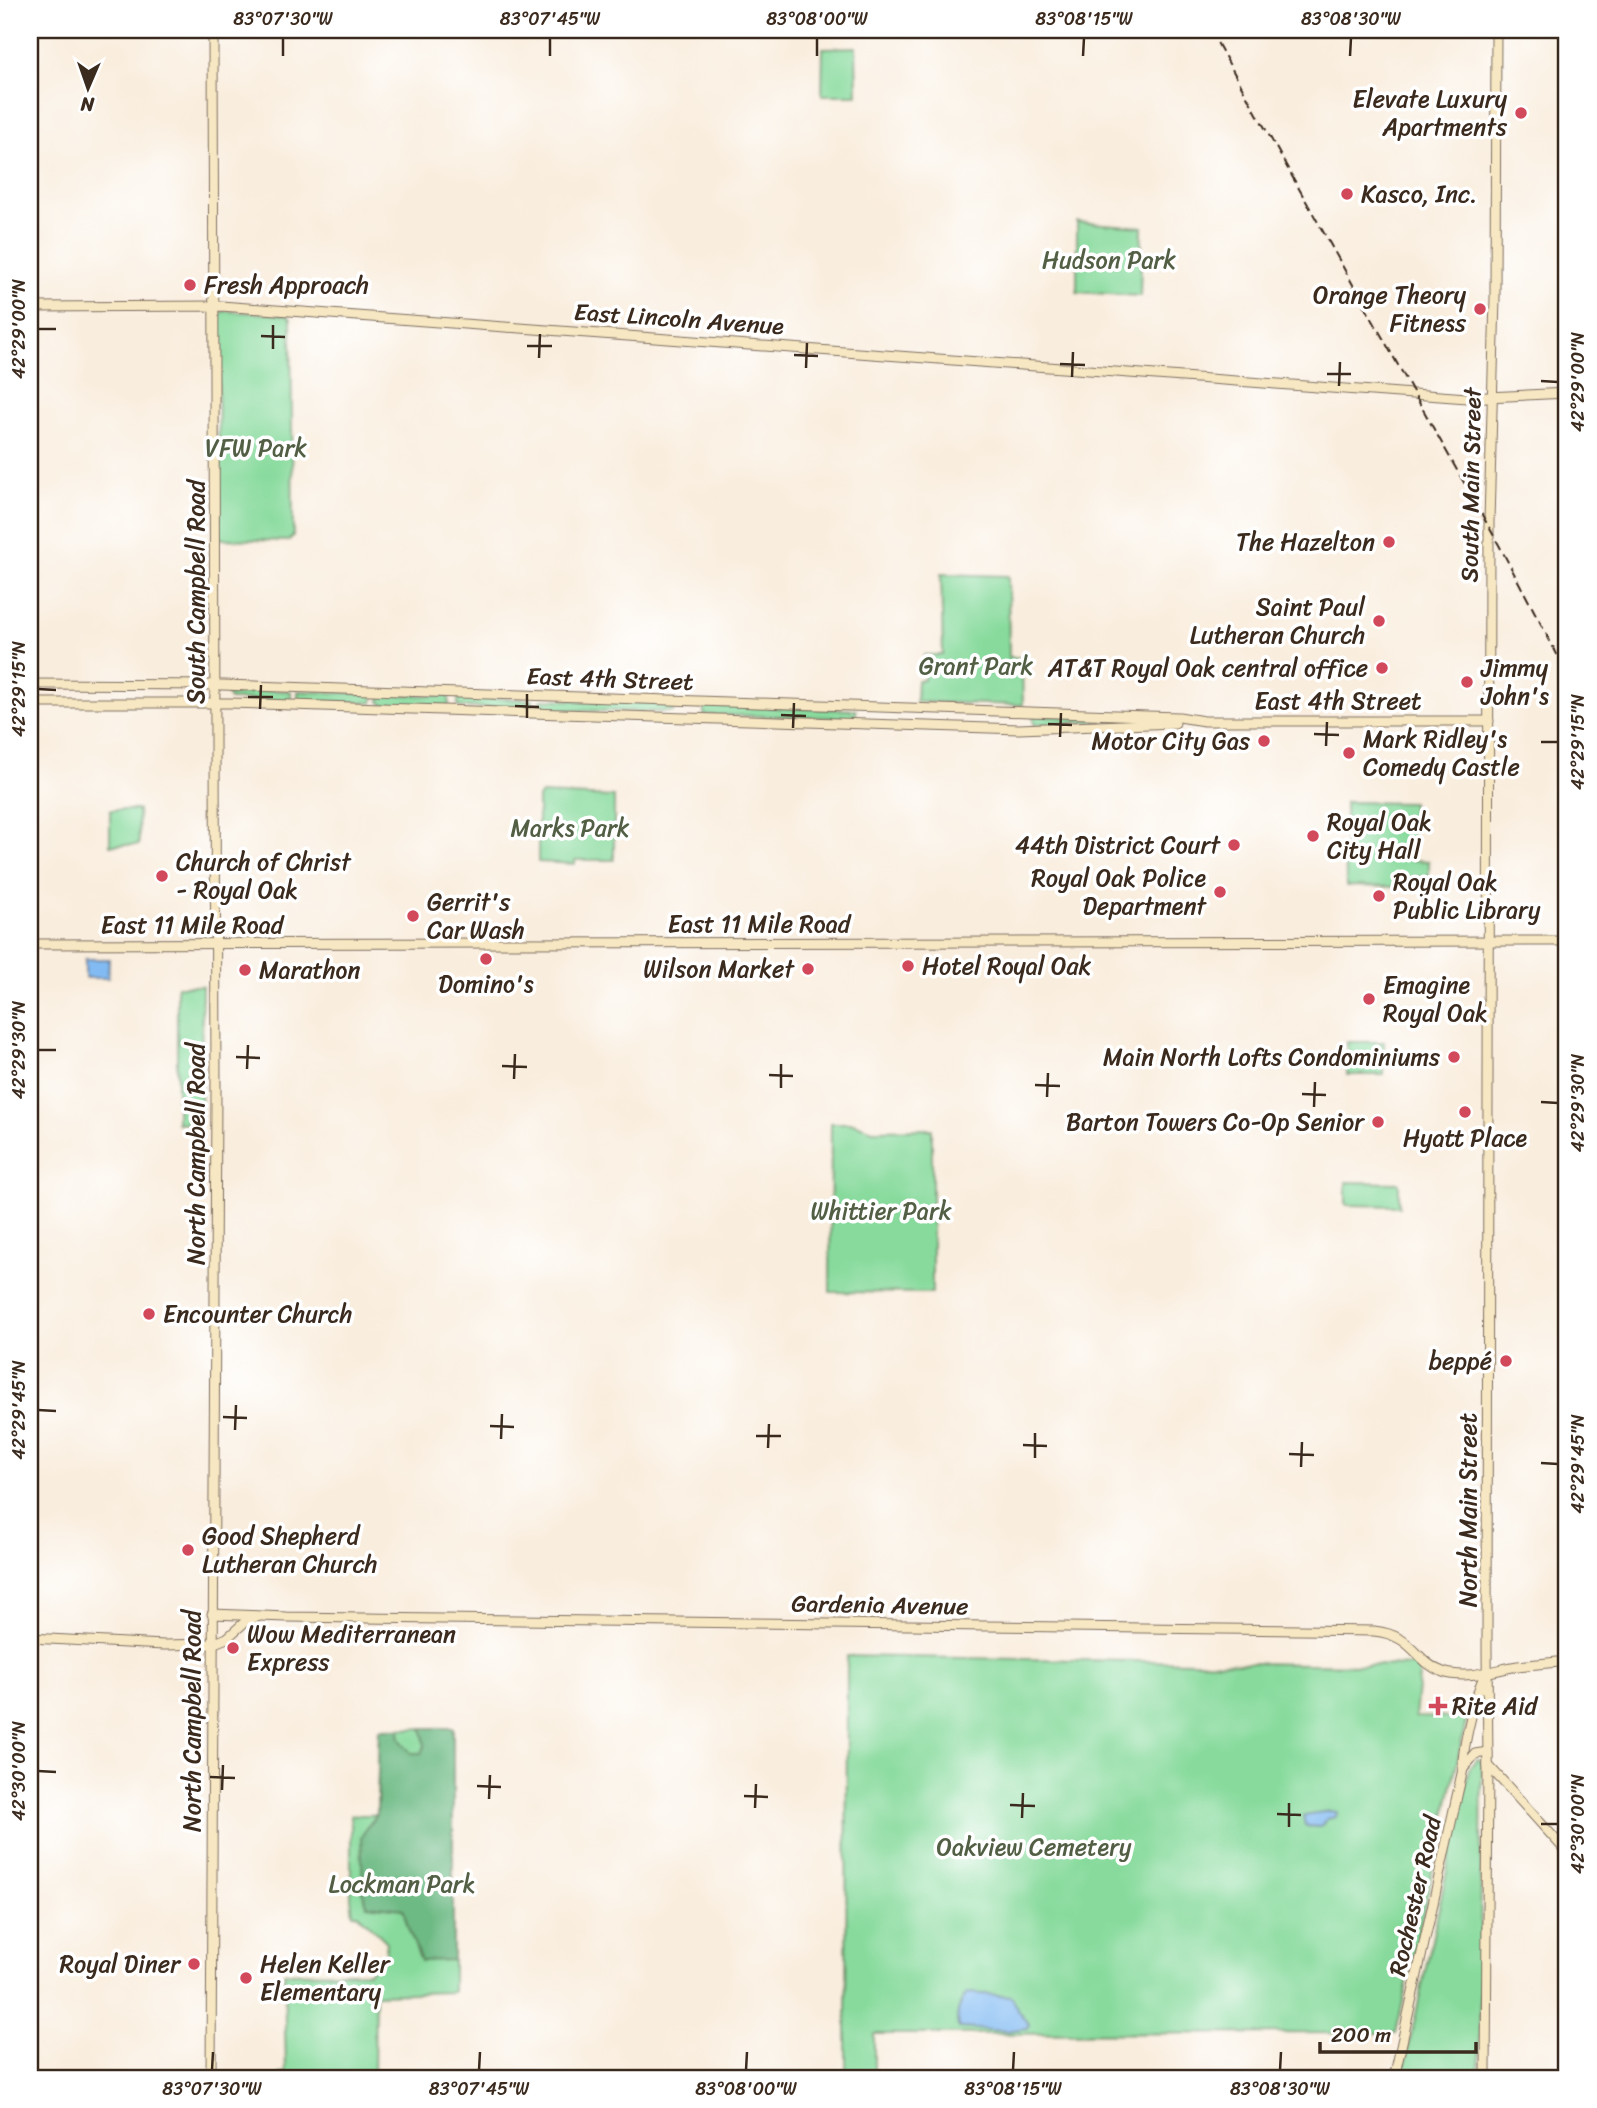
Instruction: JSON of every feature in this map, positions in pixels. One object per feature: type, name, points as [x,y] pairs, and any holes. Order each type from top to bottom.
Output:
[{"type":"street","name":"South Campbell Road","points":[[213,30],[215,944]]},
{"type":"street","name":"South Main Street","points":[[1488,941],[1496,30]]},
{"type":"street","name":"East Lincoln Avenue","points":[[30,307],[213,306],[1414,394],[1492,398],[1567,393]]},
{"type":"street","name":"East 4th Street","points":[[30,684],[234,685],[1179,717],[1188,720]]},
{"type":"street","points":[[198,685],[204,694],[198,703]]},
{"type":"street","points":[[230,703],[225,692],[234,685]]},
{"type":"street","name":"East 4th Street","points":[[30,703],[230,703],[1019,729],[1188,720],[1489,721]]},
{"type":"street","name":"North Main Street","points":[[1488,941],[1488,1767]]},
{"type":"street","name":"East 11 Mile Road","points":[[30,944],[1567,941]]},
{"type":"street","name":"North Campbell Road","points":[[211,2078],[215,944]]},
{"type":"street","name":"Gardenia Avenue","points":[[212,1614],[1374,1631],[1397,1636],[1441,1671],[1470,1674],[1567,1661]]},
{"type":"street","points":[[30,1638],[173,1646],[212,1644],[227,1638],[246,1621],[258,1616]]},
{"type":"street","name":"Rochester Road","points":[[1394,2078],[1469,1732],[1481,1683],[1487,1672]]},
{"type":"street","points":[[1463,1769],[1472,1755],[1488,1752]]},
{"type":"street","points":[[1488,1767],[1567,1852]]},
{"type":"street","points":[[1486,2078],[1488,1767]]},
{"type":"green space","points":[[856,47],[857,95],[822,95],[823,48]]},
{"type":"green space","name":"Hudson Park","points":[[1077,222],[1142,227],[1140,296],[1077,292]]},
{"type":"green space","name":"VFW Park","points":[[226,311],[287,315],[291,319],[293,536],[288,541],[222,539],[219,536],[218,317]]},
{"type":"green space","name":"Grant Park","points":[[941,574],[1008,576],[1009,657],[1022,658],[1023,705],[916,702],[917,680],[924,680],[924,655],[943,655]]},
{"type":"green space","points":[[230,689],[291,691],[291,700],[230,700],[227,695]]},
{"type":"green space","points":[[298,691],[373,694],[373,703],[298,701]]},
{"type":"green space","points":[[381,694],[449,696],[449,706],[383,705],[380,702]]},
{"type":"green space","points":[[458,697],[533,700],[533,709],[458,707]]},
{"type":"green space","points":[[542,699],[673,703],[673,712],[542,710],[539,707]]},
{"type":"green space","points":[[704,705],[856,710],[856,718],[704,715]]},
{"type":"green space","points":[[1033,715],[1111,719],[1034,725]]},
{"type":"green space","name":"Marks Park","points":[[541,794],[614,797],[614,860],[575,860],[575,864],[538,862],[538,798]]},
{"type":"green space","points":[[1345,802],[1412,803],[1412,860],[1429,861],[1429,877],[1412,877],[1400,887],[1346,886]]},
{"type":"green space","points":[[110,810],[138,810],[139,845],[110,845]]},
{"type":"green space","points":[[177,986],[202,986],[201,1122],[177,1123]]},
{"type":"green space","points":[[1347,1042],[1384,1042],[1384,1075],[1347,1075]]},
{"type":"green space","name":"Whittier Park","points":[[831,1123],[853,1123],[873,1130],[932,1129],[932,1293],[830,1292]]},
{"type":"green space","points":[[1346,1182],[1399,1183],[1399,1206],[1346,1205]]},
{"type":"green space","name":"Oakview Cemetery","points":[[847,1656],[1420,1666],[1415,1717],[1467,1718],[1396,2033],[874,2034],[874,2078],[846,2078]]},
{"type":"green space","points":[[422,1728],[453,1728],[453,1960],[421,1961],[403,1909],[367,1905],[363,1891],[361,1838],[377,1815],[379,1729],[399,1729],[400,1739],[411,1753],[421,1753],[425,1747]]},
{"type":"green space","name":"Lockman Park","points":[[453,1728],[453,1992],[375,1994],[374,2078],[280,2078],[280,2074],[286,2073],[284,1973],[368,1972],[385,1958],[387,1942],[358,1914],[353,1914],[351,1898],[351,1815],[377,1815],[379,1729]]},
{"type":"green space","points":[[1477,1758],[1482,1762],[1479,2078],[1402,2078],[1469,1769]]},
{"type":"water","points":[[85,959],[109,959],[108,978],[85,978]]},
{"type":"water","points":[[1337,1812],[1336,1817],[1327,1819],[1320,1827],[1305,1826],[1303,1816]]},
{"type":"water","points":[[968,1993],[1012,1996],[1018,2011],[1029,2024],[1027,2028],[1007,2031],[959,2028],[959,2010]]},
{"type":"railway","points":[[1210,30],[1499,545],[1567,673]]},
{"type":"place","name":"Elevate Luxury Apartments","points":[[1521,113]]},
{"type":"place","name":"Kasco, Inc.","points":[[1347,194]]},
{"type":"place","name":"Fresh Approach","points":[[190,285]]},
{"type":"place","name":"Orange Theory Fitness","points":[[1480,309]]},
{"type":"place","name":"The Hazelton","points":[[1389,542]]},
{"type":"place","name":"Saint Paul Lutheran Church","points":[[1379,621]]},
{"type":"place","name":"AT&T Royal Oak central office","points":[[1382,668]]},
{"type":"place","name":"Jimmy John's","points":[[1467,682]]},
{"type":"place","name":"Motor City Gas","points":[[1264,741]]},
{"type":"place","name":"Mark Ridley's Comedy Castle","points":[[1349,753]]},
{"type":"place","name":"Royal Oak City Hall","points":[[1313,836]]},
{"type":"place","name":"44th District Court","points":[[1234,845]]},
{"type":"place","name":"Church of Christ - Royal Oak","points":[[162,876]]},
{"type":"place","name":"Royal Oak Police Department","points":[[1220,892]]},
{"type":"place","name":"Royal Oak Public Library","points":[[1379,896]]},
{"type":"place","name":"Gerrit's Car Wash","points":[[413,916]]},
{"type":"place","name":"Domino's","points":[[486,959]]},
{"type":"place","name":"Hotel Royal Oak","points":[[908,966]]},
{"type":"place","name":"Wilson Market","points":[[808,969]]},
{"type":"place","name":"Marathon","points":[[245,970]]},
{"type":"place","name":"Emagine Royal Oak","points":[[1369,999]]},
{"type":"place","name":"Main North Lofts Condominiums","points":[[1454,1057]]},
{"type":"place","name":"Hyatt Place","points":[[1465,1112]]},
{"type":"place","name":"Barton Towers Co-Op Senior","points":[[1378,1122]]},
{"type":"place","name":"Encounter Church","points":[[149,1314]]},
{"type":"place","name":"beppé","points":[[1506,1361]]},
{"type":"place","name":"Good Shepherd Lutheran Church","points":[[188,1550]]},
{"type":"place","name":"Wow Mediterranean Express","points":[[233,1648]]},
{"type":"place","name":"Rite Aid","points":[[1438,1706]]},
{"type":"place","name":"Royal Diner","points":[[194,1964]]},
{"type":"place","name":"Helen Keller Elementary","points":[[246,1978]]}]
